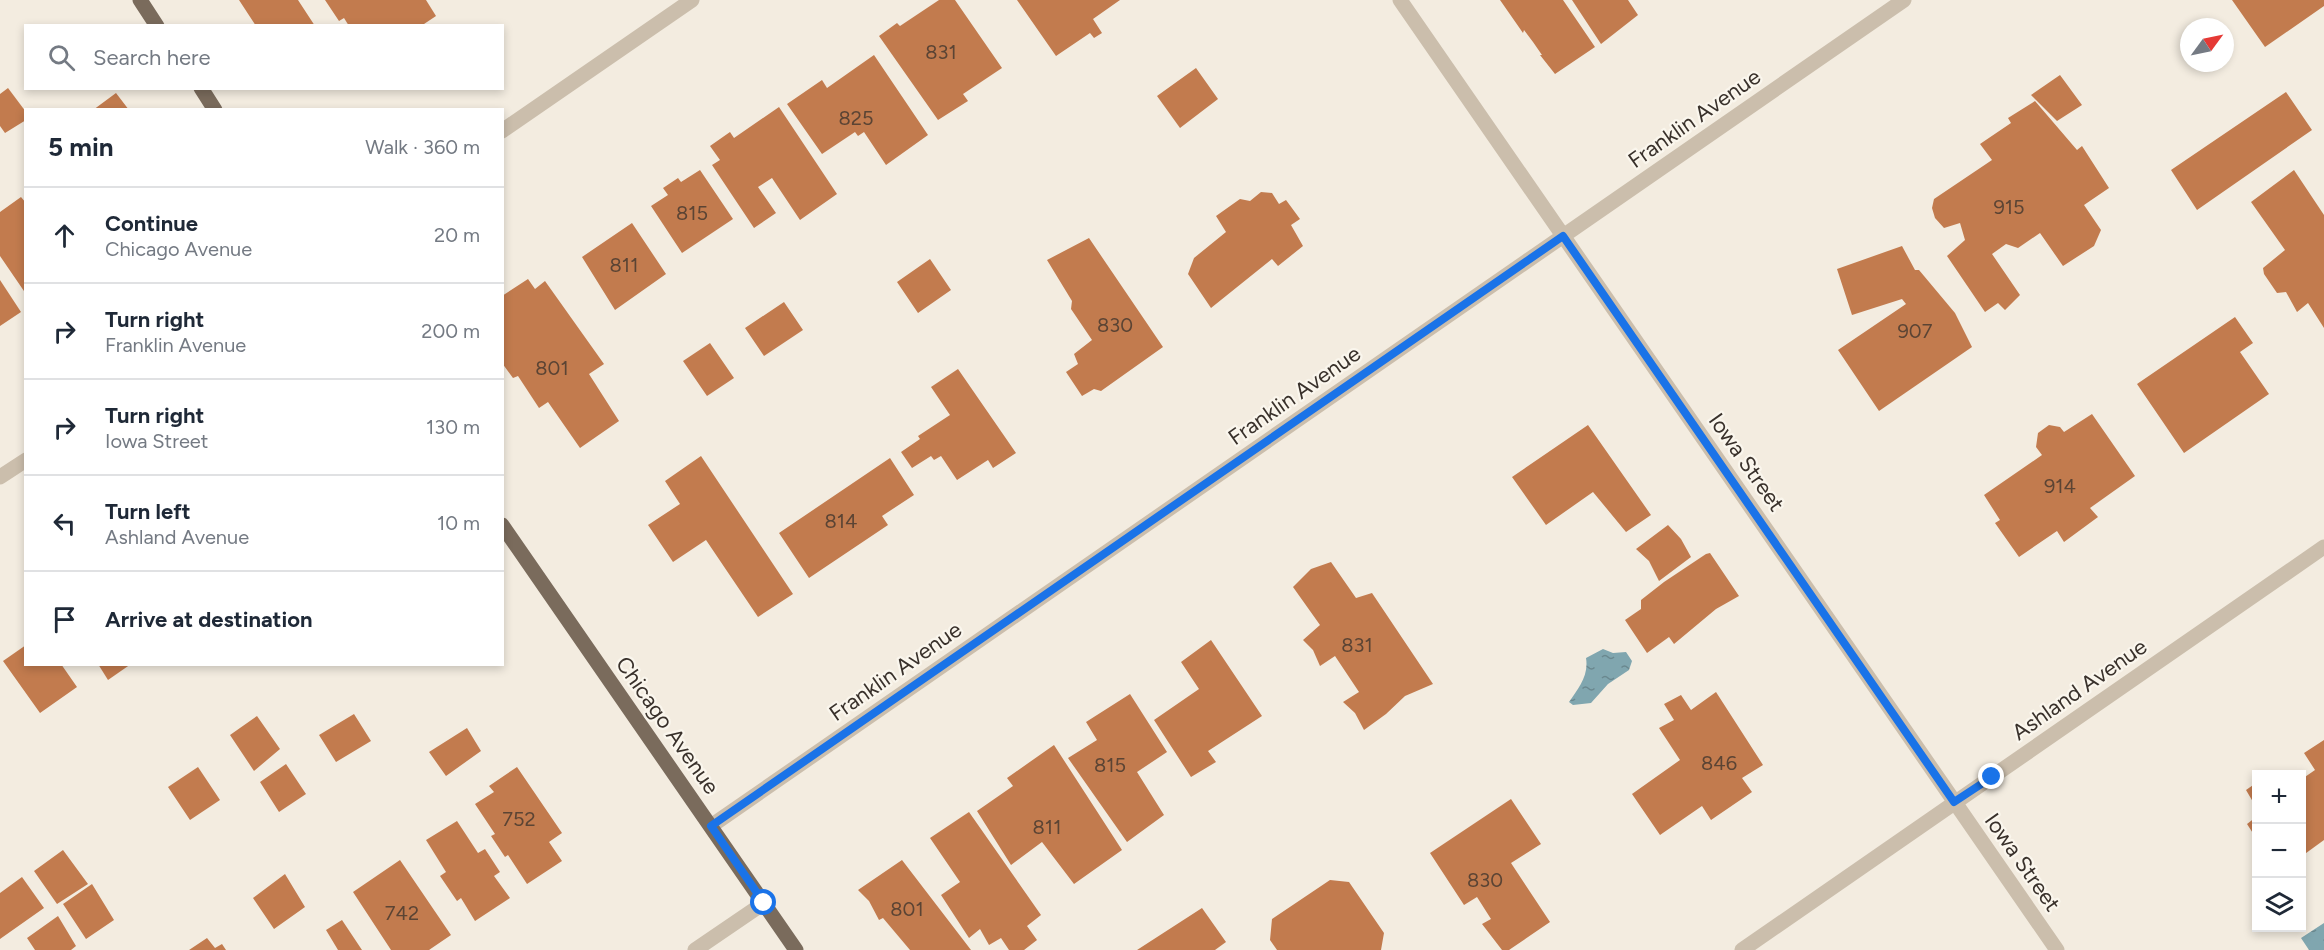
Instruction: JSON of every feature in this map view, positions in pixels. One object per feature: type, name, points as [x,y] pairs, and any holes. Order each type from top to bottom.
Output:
[{"type":"main road","points":[[140,0],[156,24]]},
{"type":"main road","points":[[202,90],[214,108]]},
{"type":"main road","name":"Chicago Avenue","points":[[504,528],[796,950]]},
{"type":"street","points":[[504,130],[692,0]]},
{"type":"street","name":"Iowa Street","points":[[1400,0],[2057,950]]},
{"type":"street","name":"Franklin Avenue","points":[[711,826],[1904,0]]},
{"type":"street","points":[[0,477],[24,461]]},
{"type":"street","name":"Ashland Avenue","points":[[1742,950],[2324,547]]},
{"type":"street","points":[[695,950],[764,903]]},
{"type":"water","points":[[1603,649],[1613,653],[1626,652],[1632,661],[1629,670],[1608,684],[1591,703],[1573,705],[1569,702],[1586,671],[1586,658]]},
{"type":"water","points":[[2324,923],[2324,950],[2309,950],[2301,938]]},
{"type":"building","points":[[239,0],[298,0],[314,24],[255,24]]},
{"type":"building","points":[[325,0],[426,0],[436,16],[424,24],[348,24],[344,18],[339,21]]},
{"type":"building","points":[[939,0],[955,0],[1002,68],[963,94],[968,101],[938,120],[879,36],[897,23],[900,26]]},
{"type":"building","points":[[1017,0],[1120,0],[1093,19],[1102,33],[1094,38],[1090,33],[1056,56]]},
{"type":"building","points":[[1500,0],[1563,0],[1595,47],[1555,74]]},
{"type":"building","points":[[1572,0],[1628,0],[1638,15],[1601,44]]},
{"type":"building","points":[[2232,0],[2324,0],[2324,6],[2265,47]]},
{"type":"building","points":[[874,55],[928,135],[886,165],[864,132],[858,136],[855,132],[822,154],[787,104],[822,80],[827,88]]},
{"type":"building","points":[[1196,68],[1218,99],[1180,128],[1157,96]]},
{"type":"building","points":[[2060,75],[2082,105],[2057,121],[2031,95]]},
{"type":"building","points":[[8,88],[24,109],[24,121],[5,133],[0,126],[0,94]]},
{"type":"building","points":[[2286,92],[2312,130],[2197,210],[2171,170]]},
{"type":"building","points":[[116,93],[127,108],[96,108]]},
{"type":"building","points":[[2035,101],[2077,150],[2082,146],[2109,188],[2084,205],[2101,230],[2094,246],[2063,266],[2040,233],[2018,248],[2006,244],[1992,254],[2020,295],[2005,310],[1998,303],[1985,312],[1947,256],[1965,240],[1960,223],[1944,228],[1935,218],[1932,208],[1934,199],[1992,160],[1980,144],[2011,123],[2008,118]]},
{"type":"building","points":[[779,107],[837,194],[800,220],[772,178],[758,187],[776,213],[754,228],[712,165],[720,160],[710,146],[730,132],[734,138]]},
{"type":"building","points":[[700,170],[733,219],[682,253],[651,206],[668,195],[663,188],[678,178],[681,182]]},
{"type":"building","points":[[2294,170],[2324,215],[2324,328],[2308,303],[2297,312],[2286,292],[2277,293],[2264,274],[2263,268],[2285,250],[2251,202]]},
{"type":"building","points":[[1261,192],[1272,193],[1279,204],[1286,200],[1300,219],[1291,225],[1303,246],[1278,266],[1272,259],[1211,308],[1188,274],[1194,258],[1226,232],[1216,216],[1240,199],[1250,201]]},
{"type":"building","points":[[21,197],[24,201],[24,291],[0,256],[0,212]]},
{"type":"building","points":[[632,223],[666,274],[615,310],[582,257]]},
{"type":"building","points":[[1089,238],[1163,347],[1101,391],[1094,389],[1082,396],[1066,372],[1078,364],[1074,354],[1092,340],[1071,309],[1072,301],[1047,260]]},
{"type":"building","points":[[1902,246],[1915,270],[1919,270],[1955,313],[1972,347],[1879,411],[1838,350],[1906,304],[1902,299],[1852,315],[1837,269]]},
{"type":"building","points":[[930,259],[951,290],[918,313],[897,282]]},
{"type":"building","points":[[528,279],[535,289],[545,281],[604,364],[589,374],[619,421],[580,448],[548,402],[539,408],[518,376],[513,378],[504,366],[504,295]]},
{"type":"building","points":[[0,280],[21,312],[0,326]]},
{"type":"building","points":[[784,302],[803,330],[764,356],[745,328]]},
{"type":"building","points":[[2235,317],[2253,343],[2240,352],[2269,394],[2184,453],[2137,384]]},
{"type":"building","points":[[710,343],[734,378],[707,396],[683,361]]},
{"type":"building","points":[[958,369],[1016,453],[993,468],[988,460],[957,480],[941,456],[934,460],[931,456],[912,468],[901,452],[920,439],[918,436],[950,415],[931,387]]},
{"type":"building","points":[[2092,414],[2135,476],[2090,508],[2098,517],[2064,542],[2057,531],[2019,557],[1995,523],[2000,520],[1984,495],[2042,455],[2036,447],[2038,433],[2049,425],[2060,427],[2064,432]]},
{"type":"building","points":[[1588,425],[1651,515],[1626,532],[1593,492],[1546,525],[1512,477]]},
{"type":"building","points":[[701,456],[793,594],[758,617],[706,540],[673,562],[648,525],[680,504],[665,481]]},
{"type":"building","points":[[890,458],[914,495],[882,516],[888,525],[809,578],[779,533]]},
{"type":"building","points":[[1668,525],[1681,539],[1691,557],[1659,581],[1649,561],[1636,549]]},
{"type":"building","points":[[1710,553],[1739,596],[1716,609],[1674,644],[1669,637],[1647,653],[1625,620],[1641,609],[1641,600],[1664,582]]},
{"type":"building","points":[[1331,562],[1356,598],[1372,593],[1433,684],[1405,696],[1364,730],[1355,713],[1343,702],[1359,692],[1335,656],[1320,666],[1313,650],[1303,640],[1320,625],[1293,587],[1311,569]]},
{"type":"building","points":[[1211,640],[1262,716],[1208,751],[1216,762],[1191,777],[1154,720],[1199,689],[1181,662]]},
{"type":"building","points":[[24,646],[24,666],[62,666],[77,687],[40,713],[3,661]]},
{"type":"building","points":[[99,666],[128,666],[108,680]]},
{"type":"building","points":[[1716,692],[1763,765],[1742,778],[1752,792],[1711,820],[1702,806],[1660,835],[1632,794],[1680,760],[1659,728],[1674,720],[1664,704],[1681,695],[1691,710]]},
{"type":"building","points":[[1130,694],[1167,752],[1137,772],[1164,815],[1127,842],[1068,758],[1097,740],[1086,722]]},
{"type":"building","points":[[354,714],[371,741],[336,762],[319,735]]},
{"type":"building","points":[[257,716],[280,749],[254,771],[230,735]]},
{"type":"building","points":[[467,728],[481,751],[446,776],[429,752]]},
{"type":"building","points":[[2324,740],[2324,840],[2306,853],[2306,776],[2315,770],[2304,753]]},
{"type":"building","points":[[1054,745],[1122,850],[1074,884],[1042,842],[1011,865],[977,811],[1013,786],[1007,778]]},
{"type":"building","points":[[286,764],[306,794],[279,812],[260,782]]},
{"type":"building","points":[[198,767],[220,800],[190,820],[168,787]]},
{"type":"building","points":[[517,767],[562,833],[549,842],[562,861],[527,884],[508,855],[505,857],[491,836],[495,834],[475,804],[494,792],[489,786]]},
{"type":"building","points":[[2252,786],[2252,800],[2246,790]]},
{"type":"building","points":[[1511,799],[1541,844],[1511,863],[1550,922],[1509,950],[1502,950],[1482,924],[1491,919],[1477,897],[1464,905],[1430,853]]},
{"type":"building","points":[[969,812],[1041,915],[1027,926],[1037,940],[1024,950],[1009,950],[1001,938],[989,945],[980,929],[969,938],[941,895],[960,882],[930,838]]},
{"type":"building","points":[[2252,820],[2252,832],[2247,824]]},
{"type":"building","points":[[457,821],[478,853],[485,849],[500,872],[494,876],[510,898],[475,921],[461,898],[457,901],[440,876],[446,872],[426,840]]},
{"type":"building","points":[[63,850],[88,884],[57,904],[34,871]]},
{"type":"building","points":[[400,860],[451,935],[429,950],[391,950],[353,892]]},
{"type":"building","points":[[902,860],[971,950],[910,950],[883,918],[879,920],[869,901],[858,890]]},
{"type":"building","points":[[285,874],[305,907],[274,929],[253,898]]},
{"type":"building","points":[[22,877],[44,908],[0,939],[0,893]]},
{"type":"building","points":[[1330,880],[1349,882],[1384,933],[1381,950],[1277,950],[1270,940],[1272,919]]},
{"type":"building","points":[[92,884],[114,920],[86,939],[63,904]]},
{"type":"building","points":[[1202,908],[1226,942],[1215,950],[1137,950]]},
{"type":"building","points":[[58,916],[76,946],[71,950],[35,950],[27,938]]},
{"type":"building","points":[[342,920],[362,950],[338,950],[326,930]]},
{"type":"building","points":[[207,938],[215,948],[222,944],[226,950],[189,950]]},
{"type":"route","points":[[764,903],[711,826],[1563,236],[1954,802],[1992,777]]}]
